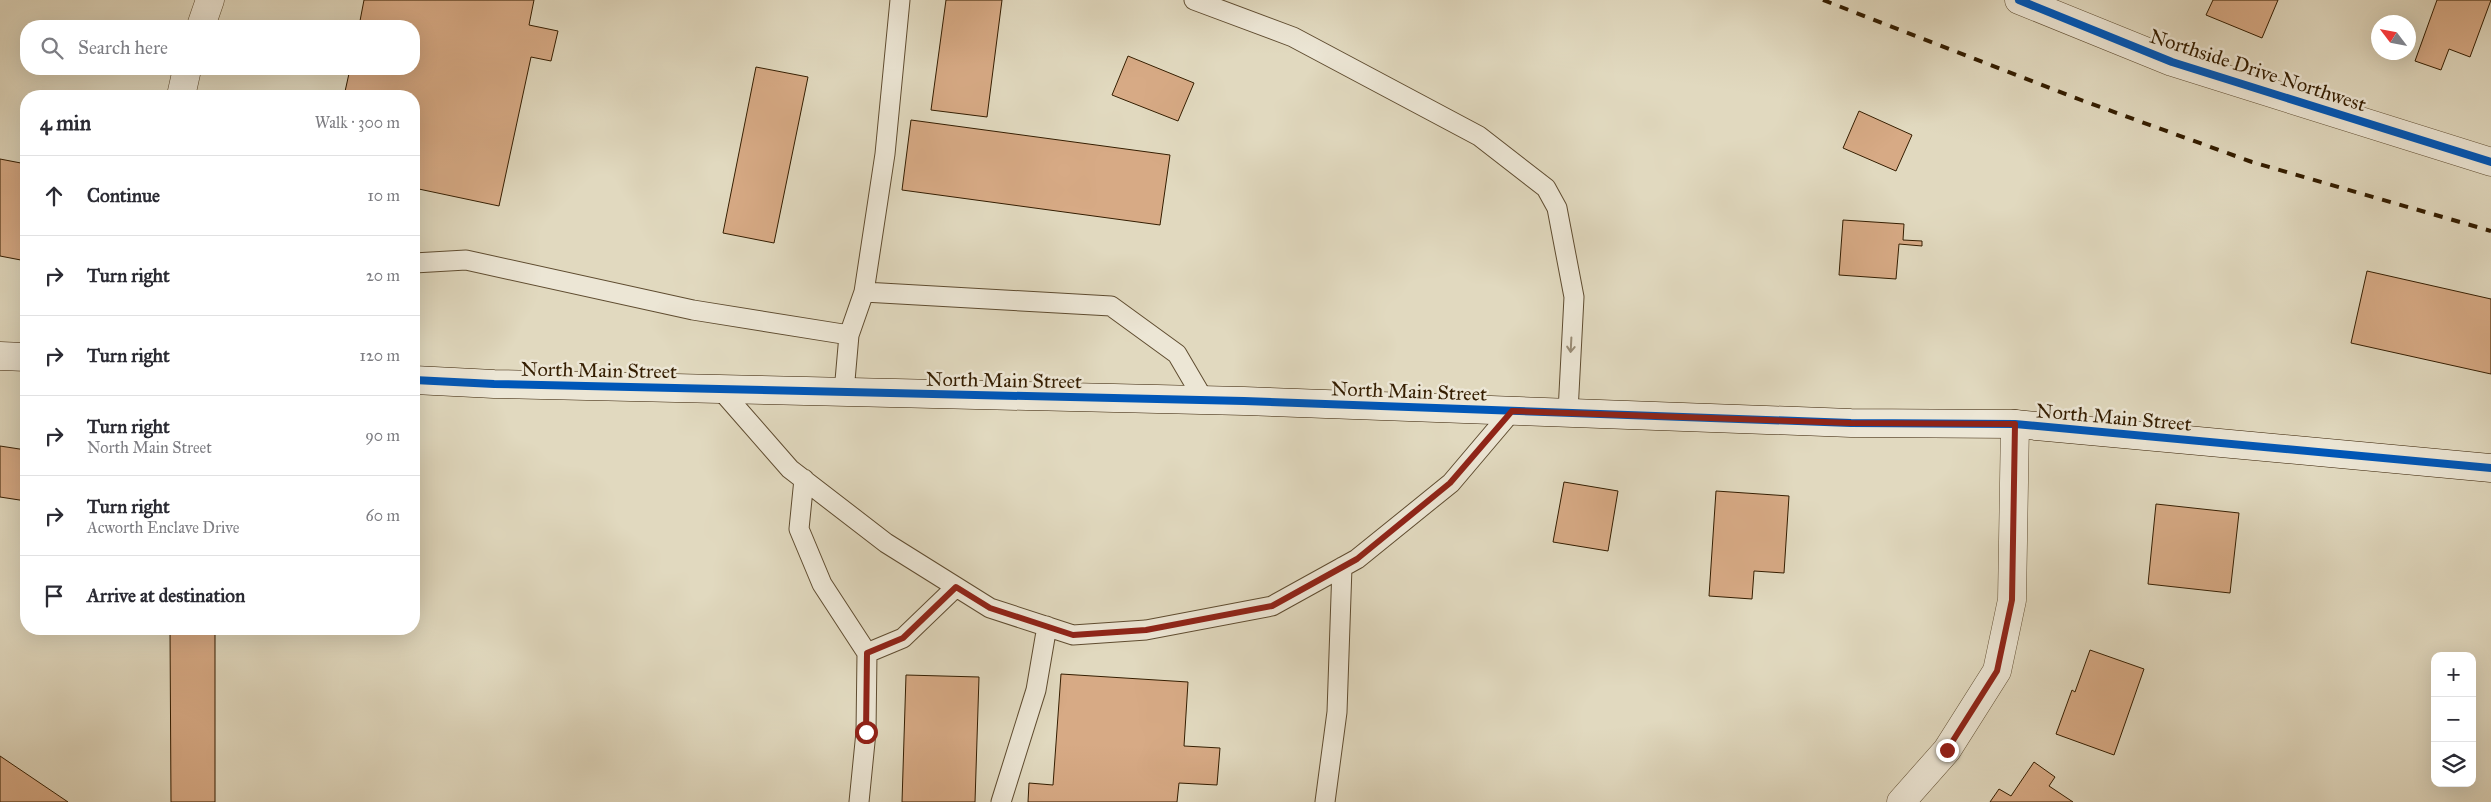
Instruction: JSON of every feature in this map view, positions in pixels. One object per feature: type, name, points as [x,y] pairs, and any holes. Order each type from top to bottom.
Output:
[{"type":"main road","points":[[203,20],[210,0]]},
{"type":"main road","name":"Northside Drive Northwest","points":[[2019,0],[2172,62],[2491,162]]},
{"type":"main road","points":[[182,90],[186,75]]},
{"type":"main road","points":[[0,356],[20,357]]},
{"type":"main road","name":"North Main Street","points":[[420,380],[720,390],[1204,400],[1851,423],[2015,424],[2491,468]]},
{"type":"main road","points":[[1901,802],[1947,750],[1997,671],[2012,600],[2015,424]]},
{"type":"lane","points":[[844,392],[849,335],[864,292],[885,154],[900,0]]},
{"type":"lane","points":[[1194,0],[1301,41],[1479,136],[1546,188],[1558,208],[1574,297],[1568,412]]},
{"type":"lane","points":[[420,263],[466,260],[693,310],[849,335]]},
{"type":"lane","points":[[864,292],[1111,306],[1177,354],[1204,400]]},
{"type":"lane","points":[[720,390],[790,469],[886,543],[990,608],[1073,635],[1146,630],[1272,606],[1357,559],[1450,483],[1512,411]]},
{"type":"lane","points":[[804,479],[799,529],[822,584],[867,653],[866,732],[859,802]]},
{"type":"lane","points":[[1325,802],[1337,712],[1342,567]]},
{"type":"lane","points":[[867,653],[903,638],[956,587]]},
{"type":"lane","points":[[1001,802],[1036,690],[1047,626]]},
{"type":"building","points":[[364,0],[534,0],[529,25],[558,31],[551,61],[531,57],[499,206],[420,189],[420,90],[345,90],[349,75],[420,75],[420,20],[360,20]]},
{"type":"building","points":[[946,0],[1002,0],[987,117],[931,110]]},
{"type":"building","points":[[2213,0],[2278,0],[2262,38],[2206,15]]},
{"type":"building","points":[[2437,0],[2491,0],[2470,57],[2449,49],[2441,70],[2415,61]]},
{"type":"building","points":[[1128,56],[1194,83],[1178,121],[1112,95]]},
{"type":"building","points":[[756,67],[808,77],[774,243],[723,233]]},
{"type":"building","points":[[1859,111],[1912,135],[1896,171],[1843,148]]},
{"type":"building","points":[[911,120],[1170,155],[1160,225],[902,190]]},
{"type":"building","points":[[0,159],[20,163],[20,260],[0,256]]},
{"type":"building","points":[[1843,220],[1904,224],[1903,240],[1922,241],[1922,246],[1899,244],[1896,279],[1839,275]]},
{"type":"building","points":[[2367,271],[2491,299],[2491,374],[2351,343]]},
{"type":"building","points":[[0,446],[20,449],[20,500],[0,497]]},
{"type":"building","points":[[1564,482],[1618,491],[1608,551],[1553,542]]},
{"type":"building","points":[[1716,491],[1789,496],[1784,573],[1754,571],[1752,599],[1709,596]]},
{"type":"building","points":[[2156,504],[2239,513],[2230,593],[2148,584]]},
{"type":"building","points":[[170,635],[215,635],[215,802],[171,802]]},
{"type":"building","points":[[2090,650],[2144,669],[2114,755],[2056,734],[2072,690],[2075,692]]},
{"type":"building","points":[[1061,674],[1188,682],[1184,746],[1220,748],[1217,785],[1179,783],[1177,802],[1028,802],[1029,783],[1053,785]]},
{"type":"building","points":[[906,675],[979,677],[975,802],[902,802]]},
{"type":"building","points":[[0,756],[68,802],[0,802]]},
{"type":"building","points":[[2034,762],[2055,777],[2049,786],[2073,802],[1990,802],[1999,789],[2011,796]]},
{"type":"railway","points":[[1823,0],[2081,100],[2252,162],[2491,231]]},
{"type":"cycle path","points":[[2019,0],[2172,62],[2491,162]]},
{"type":"cycle path","points":[[420,380],[494,384],[1244,401],[1851,423],[2015,424],[2491,468]]},
{"type":"route","points":[[866,732],[867,653],[903,638],[956,587],[990,608],[1073,635],[1146,630],[1272,606],[1357,559],[1450,483],[1512,411],[1851,423],[2015,424],[2012,600],[1997,671],[1947,750]]}]
